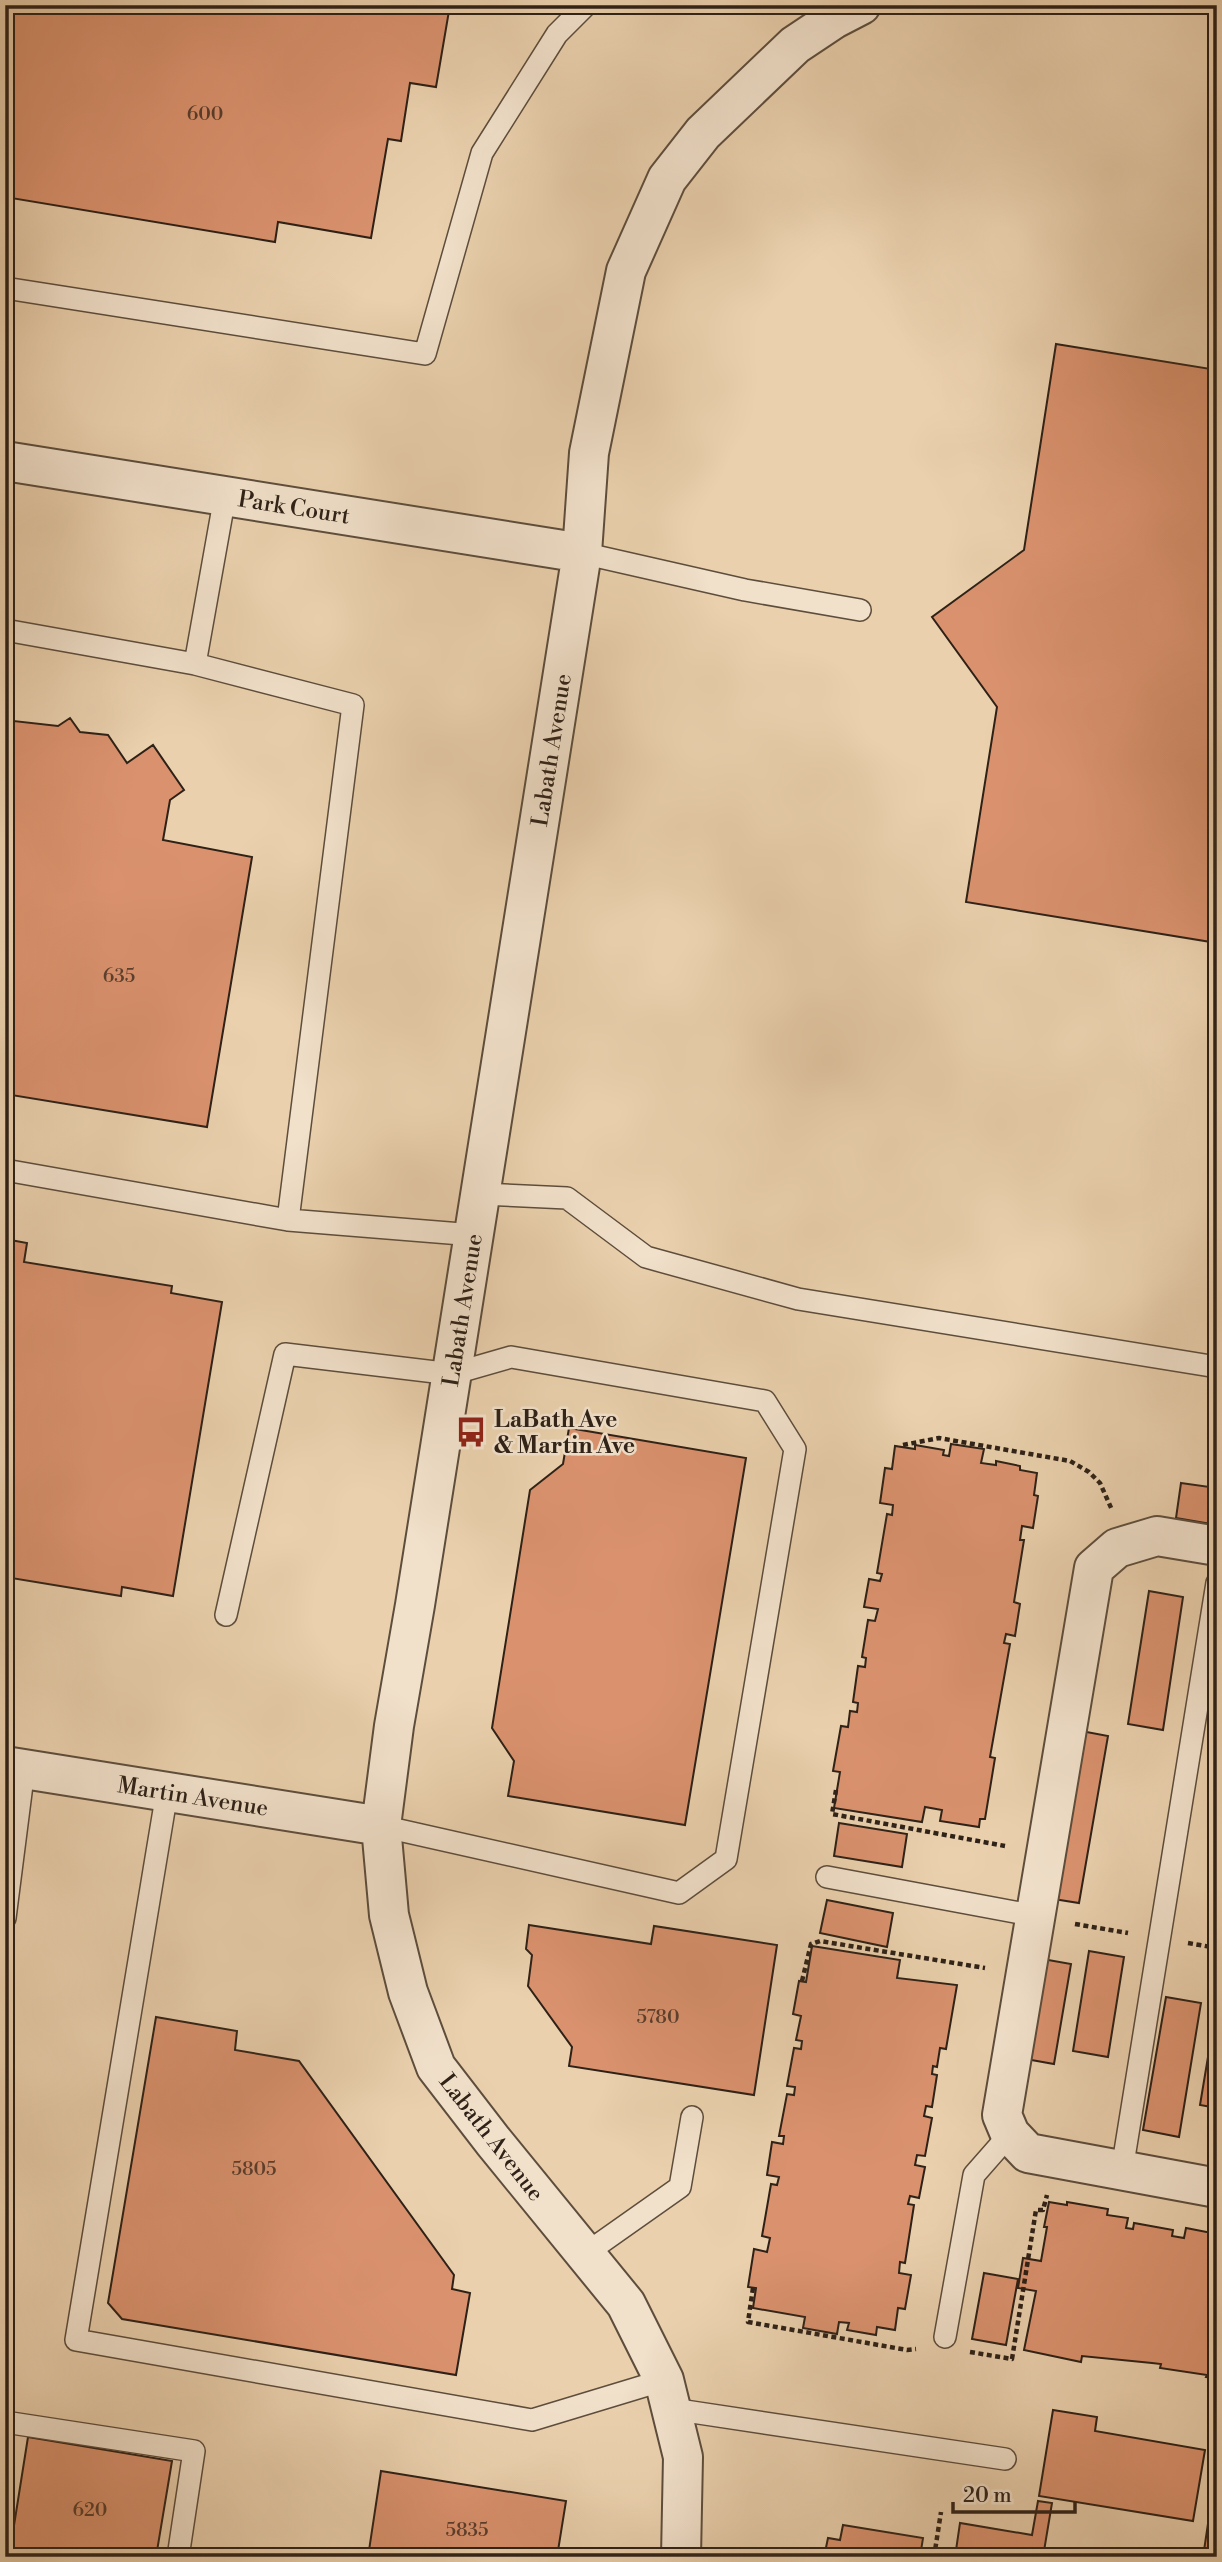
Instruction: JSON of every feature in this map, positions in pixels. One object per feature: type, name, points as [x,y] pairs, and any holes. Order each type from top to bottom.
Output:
[{"type":"street","name":"Labath Avenue","points":[[681,2557],[683,2457],[668,2394],[626,2304],[436,2067],[408,1992],[389,1915],[381,1826],[394,1726],[582,553],[589,453],[626,271],[667,179],[704,133],[795,45],[840,10]]},
{"type":"street","name":"Park Court","points":[[5,461],[582,553]]},
{"type":"street","points":[[1217,1546],[1157,1536],[1117,1548],[1094,1569],[1002,2115],[1010,2134],[1028,2153],[1217,2188]]},
{"type":"street","name":"Martin Avenue","points":[[15,1767],[381,1826]]},
{"type":"lane","points":[[5,288],[425,354],[482,153],[557,34],[586,5]]},
{"type":"lane","points":[[195,664],[225,496]]},
{"type":"lane","points":[[582,553],[745,590],[860,610]]},
{"type":"lane","points":[[5,630],[195,664],[353,705],[288,1220]]},
{"type":"lane","points":[[5,1170],[288,1220],[474,1235]]},
{"type":"lane","points":[[481,1195],[566,1198],[646,1257],[798,1298],[1217,1367]]},
{"type":"lane","points":[[226,1615],[285,1354],[452,1374],[511,1357],[765,1401],[795,1449],[726,1859],[679,1893],[381,1826]]},
{"type":"lane","points":[[1122,2170],[1217,1583]]},
{"type":"lane","points":[[5,1918],[15,1767]]},
{"type":"lane","points":[[167,1792],[76,2340],[532,2420],[668,2394],[1005,2459]]},
{"type":"lane","points":[[827,1877],[1036,1916]]},
{"type":"lane","points":[[585,2254],[680,2187],[692,2117]]},
{"type":"lane","points":[[951,2344],[974,2175],[1010,2134]]},
{"type":"lane","points":[[5,2422],[194,2451],[178,2557]]},
{"type":"path","points":[[903,1445],[939,1437],[1070,1461],[1089,1472],[1100,1483],[1113,1515]]},
{"type":"path","points":[[836,1790],[832,1814],[1005,1844],[1003,1855]]},
{"type":"path","points":[[1036,1916],[1217,1948]]},
{"type":"path","points":[[802,1981],[810,1944],[820,1941],[985,1970],[986,1958]]},
{"type":"path","points":[[951,2344],[1012,2359],[1030,2253]]},
{"type":"path","points":[[753,2287],[748,2322],[907,2350],[919,2348]]},
{"type":"path","points":[[934,2557],[941,2512]]},
{"type":"building","points":[[5,5],[450,5],[436,87],[410,83],[401,141],[388,139],[371,238],[278,222],[275,242],[5,197]]},
{"type":"building","points":[[1056,344],[1217,370],[1217,943],[966,902],[997,707],[932,617],[1024,550]]},
{"type":"building","points":[[70,718],[80,732],[108,735],[127,763],[153,745],[184,790],[170,800],[163,840],[252,857],[207,1127],[5,1094],[5,777],[14,721],[58,726]]},
{"type":"building","points":[[5,1239],[27,1243],[24,1262],[172,1286],[171,1293],[222,1302],[173,1596],[122,1587],[121,1596],[5,1577]]},
{"type":"building","points":[[569,1428],[746,1458],[685,1825],[508,1796],[514,1761],[492,1728],[530,1490],[563,1464]]},
{"type":"building","points":[[951,1444],[984,1449],[981,1463],[996,1465],[996,1461],[1037,1473],[1034,1495],[1038,1496],[1033,1528],[1022,1526],[1020,1540],[1024,1540],[1014,1602],[1020,1604],[1015,1636],[1006,1634],[1004,1643],[1010,1644],[990,1757],[995,1758],[985,1819],[980,1819],[979,1827],[940,1821],[942,1810],[925,1807],[922,1822],[834,1808],[840,1772],[833,1771],[841,1726],[848,1727],[850,1711],[857,1712],[858,1703],[853,1702],[858,1666],[865,1667],[866,1658],[862,1657],[868,1620],[875,1621],[878,1609],[864,1607],[869,1579],[880,1581],[882,1574],[877,1573],[887,1514],[892,1515],[893,1505],[880,1503],[885,1468],[892,1469],[895,1446],[915,1449],[915,1445],[944,1450],[943,1455],[949,1456]]},
{"type":"building","points":[[1181,1483],[1217,1488],[1217,1525],[1176,1518]]},
{"type":"building","points":[[1149,1591],[1183,1597],[1163,1730],[1128,1724]]},
{"type":"building","points":[[1217,1693],[1217,1738],[1210,1737]]},
{"type":"building","points":[[1076,1730],[1108,1736],[1079,1903],[1047,1898]]},
{"type":"building","points":[[839,1823],[907,1834],[902,1867],[834,1856]]},
{"type":"building","points":[[827,1900],[893,1913],[887,1947],[820,1933]]},
{"type":"building","points":[[529,1925],[651,1944],[654,1926],[777,1945],[754,2095],[569,2066],[572,2047],[528,1986],[532,1955],[526,1949]]},
{"type":"building","points":[[812,1946],[900,1960],[897,1978],[957,1985],[946,2049],[940,2048],[937,2067],[933,2066],[932,2074],[937,2075],[932,2107],[926,2106],[924,2116],[932,2118],[925,2156],[917,2155],[915,2165],[925,2167],[919,2198],[910,2196],[908,2204],[914,2205],[905,2263],[900,2262],[899,2273],[911,2275],[905,2309],[898,2308],[895,2330],[877,2327],[876,2335],[847,2330],[849,2323],[839,2322],[837,2334],[803,2328],[805,2317],[753,2308],[756,2288],[748,2287],[754,2249],[767,2252],[770,2238],[762,2236],[771,2184],[777,2185],[779,2177],[767,2175],[772,2142],[783,2144],[784,2136],[779,2136],[787,2094],[794,2095],[795,2087],[787,2086],[794,2048],[801,2049],[802,2041],[796,2040],[801,2016],[793,2014],[799,1981],[806,1982]]},
{"type":"building","points":[[1089,1951],[1124,1957],[1108,2057],[1073,2051]]},
{"type":"building","points":[[1037,1958],[1071,1964],[1054,2064],[1020,2058]]},
{"type":"building","points":[[1166,1997],[1201,2003],[1179,2137],[1143,2130]]},
{"type":"building","points":[[156,2017],[237,2031],[235,2050],[299,2061],[454,2275],[452,2289],[470,2293],[456,2375],[122,2319],[108,2303]]},
{"type":"building","points":[[1211,2039],[1217,2040],[1217,2108],[1200,2105]]},
{"type":"building","points":[[1049,2202],[1067,2205],[1067,2202],[1108,2209],[1107,2215],[1128,2218],[1126,2228],[1133,2229],[1134,2223],[1173,2230],[1172,2236],[1184,2238],[1186,2228],[1217,2234],[1217,2379],[1160,2368],[1161,2364],[1082,2356],[1081,2362],[1024,2350],[1036,2291],[1018,2288],[1023,2258],[1041,2261]]},
{"type":"building","points":[[984,2273],[1018,2279],[1006,2345],[972,2339]]},
{"type":"building","points":[[1053,2410],[1097,2417],[1095,2431],[1205,2450],[1193,2521],[1039,2496]]},
{"type":"building","points":[[28,2437],[172,2461],[156,2557],[9,2557]]},
{"type":"building","points":[[381,2471],[566,2501],[557,2557],[368,2557]]},
{"type":"building","points":[[1038,2501],[1052,2503],[1044,2551],[1078,2557],[955,2557],[960,2523],[1032,2535]]},
{"type":"building","points":[[1211,2504],[1217,2505],[1217,2557],[1203,2557]]},
{"type":"building","points":[[843,2525],[923,2538],[920,2557],[824,2557],[828,2538],[840,2540]]},
{"type":"place","name":"LaBath Ave & Martin Ave","points":[[471,1432]]}]
